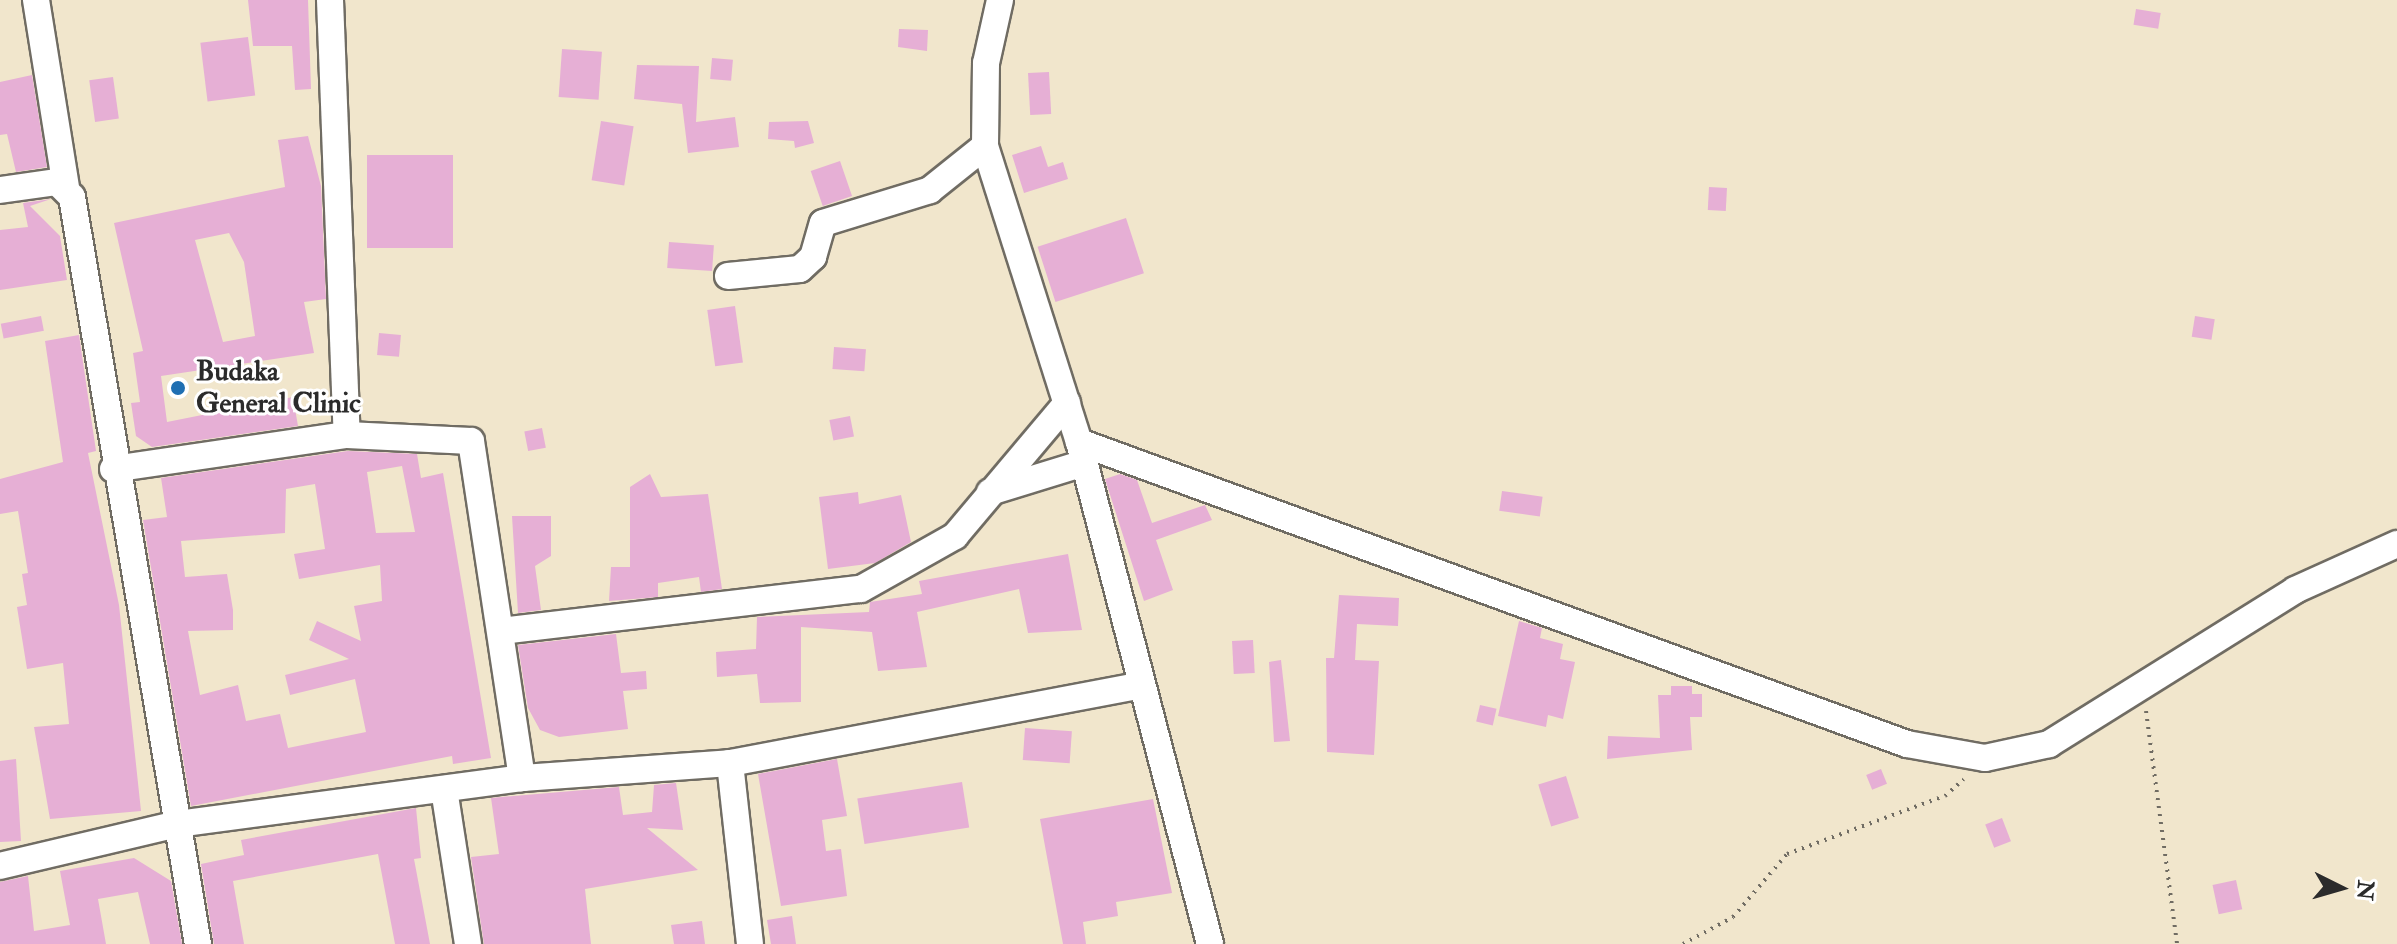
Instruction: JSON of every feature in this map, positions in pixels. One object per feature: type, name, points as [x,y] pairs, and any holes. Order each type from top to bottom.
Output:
[{"type":"street","points":[[36,0],[113,469],[198,944]]},
{"type":"street","points":[[330,0],[347,435]]},
{"type":"street","points":[[1000,0],[986,63],[985,146],[1067,403],[1138,686],[1210,944]]},
{"type":"street","points":[[728,276],[800,269],[813,257],[823,223],[930,190],[985,146]]},
{"type":"street","points":[[0,190],[44,181],[66,187]]},
{"type":"street","points":[[501,631],[861,589],[935,553],[1067,403]]},
{"type":"street","points":[[113,469],[347,435],[471,441],[522,778]]},
{"type":"street","points":[[990,492],[1081,453],[1907,744],[1985,758],[2049,744],[2143,688],[2295,590],[2397,544]]},
{"type":"street","points":[[0,866],[178,824],[522,778],[730,763],[1138,686]]},
{"type":"street","points":[[730,763],[750,944]]},
{"type":"street","points":[[444,789],[468,944]]},
{"type":"path","points":[[2143,688],[2167,912],[2177,944]]},
{"type":"path","points":[[1683,944],[1733,917],[1787,854],[1945,796],[1985,758]]},
{"type":"building","points":[[248,0],[308,0],[311,89],[295,90],[292,46],[253,46]]},
{"type":"building","points":[[2136,9],[2161,13],[2158,29],[2133,25]]},
{"type":"building","points":[[899,29],[928,30],[927,51],[898,47]]},
{"type":"building","points":[[248,37],[255,96],[208,101],[200,43]]},
{"type":"building","points":[[562,49],[602,52],[599,100],[559,97]]},
{"type":"building","points":[[712,58],[733,60],[731,81],[710,79]]},
{"type":"building","points":[[637,65],[699,66],[696,122],[735,117],[739,147],[688,153],[682,104],[634,99]]},
{"type":"building","points":[[1049,72],[1051,114],[1030,115],[1028,73]]},
{"type":"building","points":[[32,75],[47,167],[16,172],[7,134],[0,135],[0,82]]},
{"type":"building","points":[[113,77],[119,119],[95,122],[89,80]]},
{"type":"building","points":[[601,121],[634,126],[624,185],[592,180]]},
{"type":"building","points":[[808,121],[814,143],[795,148],[794,141],[768,139],[769,122]]},
{"type":"building","points":[[308,136],[321,186],[326,299],[304,302],[314,353],[161,376],[167,422],[293,397],[298,426],[152,447],[136,436],[131,403],[140,402],[133,353],[143,351],[114,223],[285,187],[278,140]],"holes":[[[229,233],[244,262],[255,336],[223,342],[195,240]]]},
{"type":"building","points":[[1041,146],[1048,167],[1063,162],[1068,179],[1024,193],[1012,155]]},
{"type":"building","points":[[367,155],[453,155],[453,248],[367,248]]},
{"type":"building","points":[[840,161],[852,196],[823,206],[811,171]]},
{"type":"building","points":[[1709,187],[1727,188],[1726,211],[1708,210]]},
{"type":"building","points":[[51,199],[30,206],[60,236],[67,280],[0,290],[0,230],[28,227],[23,203]]},
{"type":"building","points":[[1126,218],[1144,273],[1055,302],[1038,247]]},
{"type":"building","points":[[669,242],[714,245],[712,271],[667,268]]},
{"type":"building","points":[[735,306],[743,362],[715,366],[707,310]]},
{"type":"building","points":[[41,316],[44,331],[4,339],[1,324]]},
{"type":"building","points":[[2195,316],[2215,319],[2211,340],[2192,337]]},
{"type":"building","points":[[379,333],[401,335],[399,357],[377,355]]},
{"type":"building","points":[[79,335],[96,451],[88,453],[119,605],[141,811],[50,819],[34,727],[69,724],[63,663],[27,669],[17,607],[27,605],[22,574],[28,573],[18,511],[0,514],[0,479],[63,462],[45,341]]},
{"type":"building","points":[[834,347],[866,349],[864,371],[832,369]]},
{"type":"building","points":[[850,416],[854,437],[833,441],[829,420]]},
{"type":"building","points":[[542,428],[546,448],[528,451],[524,431]]},
{"type":"building","points":[[348,451],[417,454],[421,478],[443,473],[491,758],[453,764],[452,756],[191,806],[143,520],[167,517],[161,478]],"holes":[[[402,466],[415,532],[376,533],[367,472]],[[315,484],[325,549],[294,554],[299,579],[380,565],[382,601],[354,606],[361,641],[317,621],[309,640],[349,659],[285,675],[290,695],[355,679],[366,732],[288,748],[280,714],[246,721],[238,685],[200,695],[188,631],[233,630],[233,610],[227,574],[185,577],[181,541],[285,533],[286,489]]]},
{"type":"building","points":[[650,474],[661,497],[708,494],[722,589],[701,592],[699,577],[658,583],[658,597],[609,601],[611,567],[630,567],[630,487]]},
{"type":"building","points":[[1120,474],[1137,480],[1152,523],[1205,505],[1212,520],[1156,540],[1173,590],[1144,601],[1105,479]]},
{"type":"building","points":[[1502,491],[1543,497],[1540,517],[1499,511]]},
{"type":"building","points":[[858,492],[859,504],[901,495],[911,542],[875,563],[828,569],[819,497]]},
{"type":"building","points":[[512,516],[551,516],[551,556],[535,566],[541,610],[518,613]]},
{"type":"building","points":[[1068,554],[1082,630],[1028,633],[1019,589],[917,612],[927,667],[878,671],[872,632],[801,627],[801,702],[760,703],[757,674],[717,677],[716,652],[756,649],[757,617],[869,612],[870,602],[922,594],[919,581]]},
{"type":"building","points":[[1339,595],[1399,598],[1398,626],[1357,624],[1355,660],[1379,661],[1374,755],[1327,752],[1326,658],[1334,658]]},
{"type":"building","points":[[1519,621],[1542,628],[1540,638],[1563,644],[1560,659],[1575,662],[1563,719],[1548,715],[1546,727],[1498,716]]},
{"type":"building","points":[[616,634],[621,673],[646,671],[647,689],[623,691],[628,729],[559,737],[540,730],[528,708],[518,645]]},
{"type":"building","points":[[1253,640],[1255,673],[1234,674],[1232,641]]},
{"type":"building","points":[[1281,660],[1290,741],[1274,742],[1269,662]]},
{"type":"building","points":[[1671,686],[1692,686],[1692,694],[1702,694],[1702,717],[1690,717],[1692,750],[1607,759],[1608,736],[1660,738],[1658,695],[1671,695]]},
{"type":"building","points":[[1480,705],[1497,709],[1493,725],[1476,722]]},
{"type":"building","points":[[1025,728],[1072,731],[1070,763],[1023,760]]},
{"type":"building","points":[[16,759],[21,841],[0,842],[0,761]]},
{"type":"building","points":[[837,759],[847,816],[822,820],[826,851],[841,849],[847,896],[781,906],[758,774]]},
{"type":"building","points":[[1881,769],[1887,784],[1872,790],[1866,775]]},
{"type":"building","points":[[1566,776],[1579,818],[1551,827],[1538,784]]},
{"type":"building","points":[[962,782],[969,827],[865,844],[857,799]]},
{"type":"building","points":[[676,783],[683,830],[647,828],[698,870],[585,889],[591,944],[484,944],[471,857],[499,854],[491,798],[619,787],[623,815],[652,812],[654,785]]},
{"type":"building","points":[[1153,799],[1172,893],[1116,902],[1118,916],[1083,922],[1086,944],[1063,944],[1040,819]]},
{"type":"building","points":[[416,808],[421,858],[414,859],[430,944],[395,944],[378,854],[233,881],[244,944],[214,944],[201,864],[244,855],[241,840]]},
{"type":"building","points":[[2002,818],[2011,841],[1994,848],[1985,824]]},
{"type":"building","points":[[134,858],[171,881],[182,944],[150,944],[138,892],[98,899],[106,944],[0,944],[0,882],[28,876],[34,931],[70,925],[60,871]]},
{"type":"building","points":[[2236,880],[2242,909],[2219,914],[2213,885]]},
{"type":"building","points":[[792,916],[796,944],[771,944],[767,920]]},
{"type":"building","points":[[702,921],[705,944],[674,944],[671,925]]},
{"type":"place","name":"Budaka General Clinic","points":[[178,388]]}]
